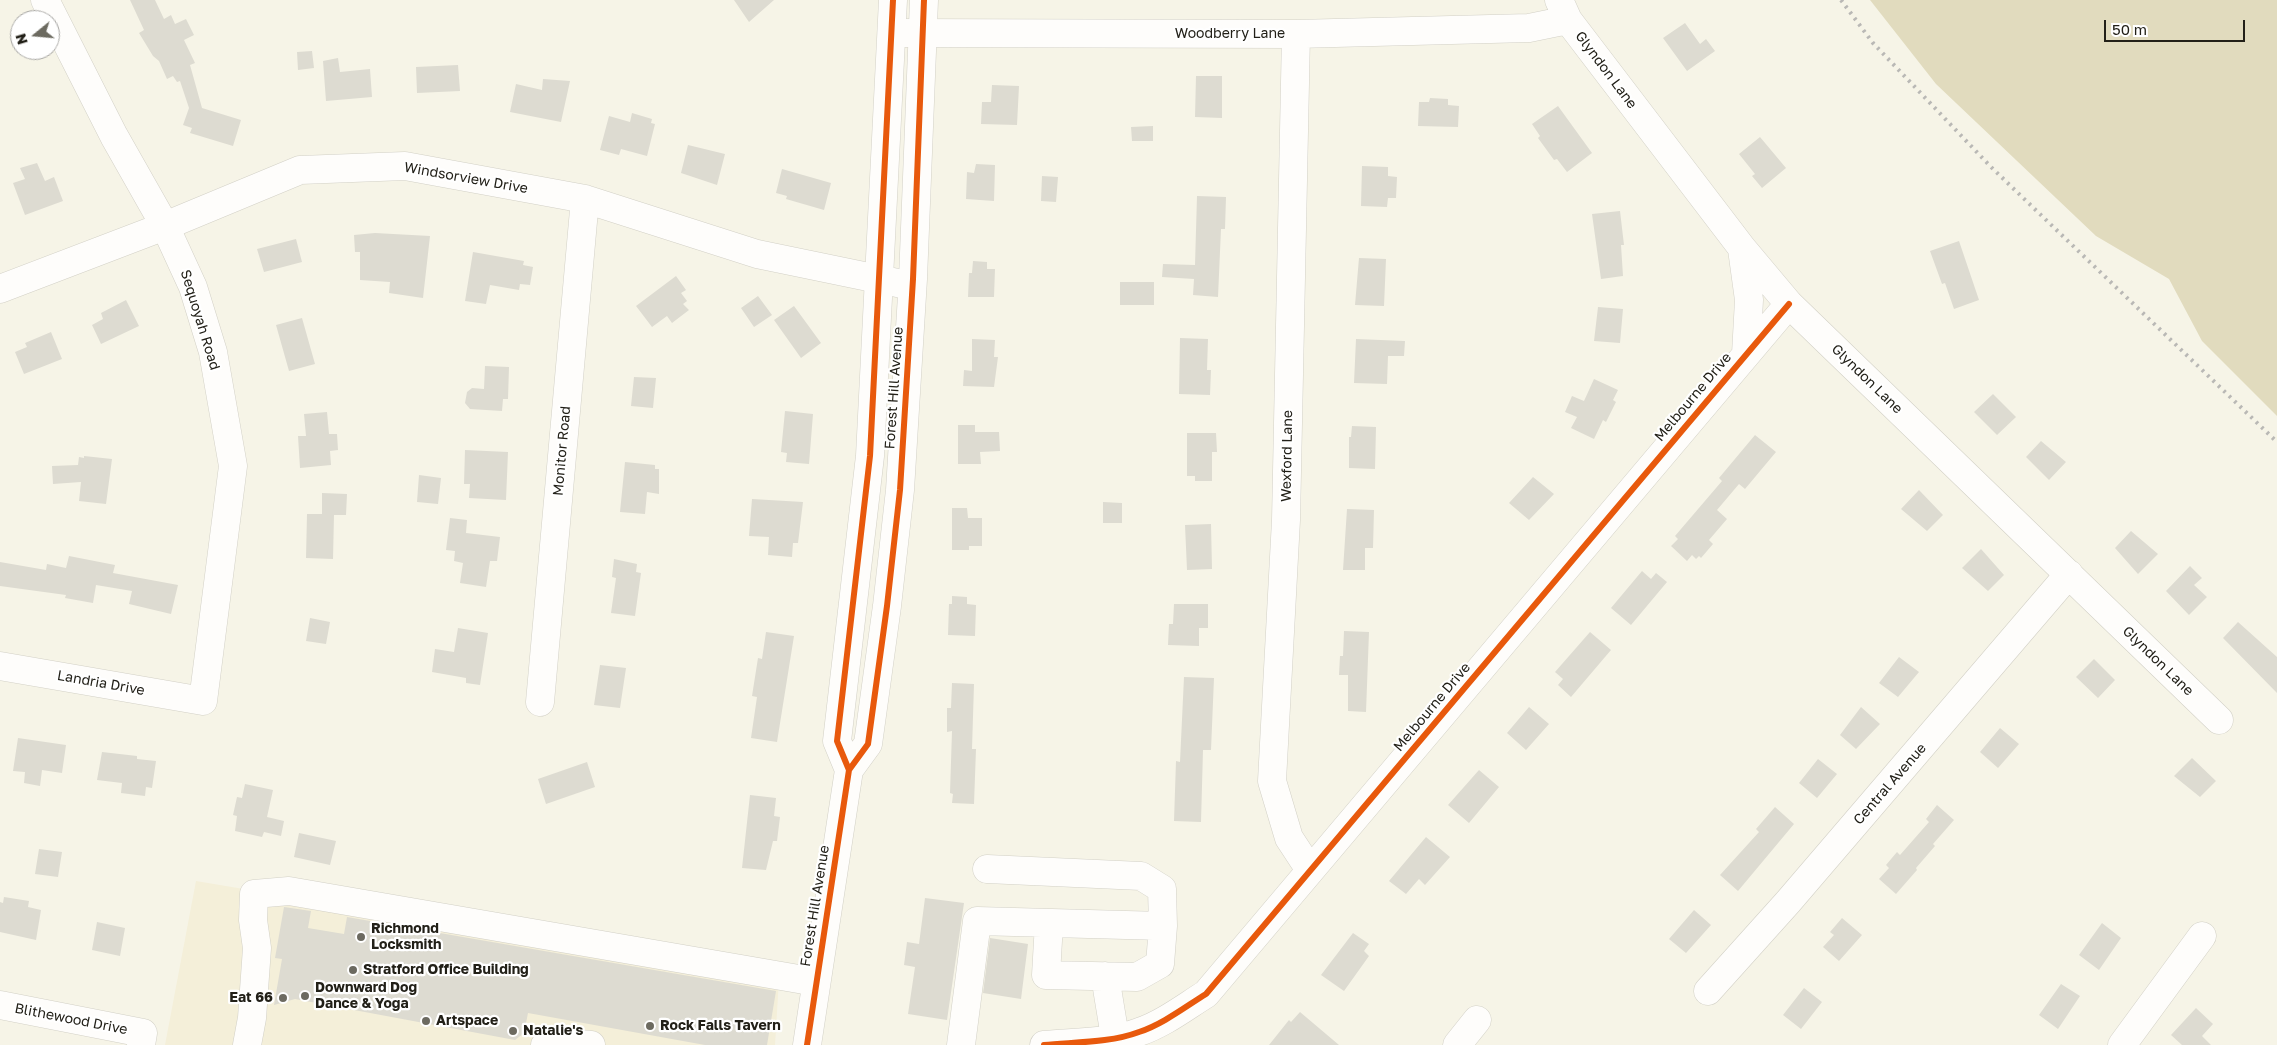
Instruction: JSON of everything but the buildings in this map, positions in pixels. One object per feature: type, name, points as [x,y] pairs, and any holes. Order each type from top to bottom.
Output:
[{"type":"street","name":"Sequoyah Road","points":[[45,0],[114,136],[165,226],[193,288],[213,352],[233,466],[203,701]]},
{"type":"street","name":"Forest Hill Avenue","points":[[849,770],[837,741],[870,456],[893,0]]},
{"type":"street","name":"Forest Hill Avenue","points":[[807,1045],[849,770],[868,744],[887,606],[900,490],[912,286],[924,0]]},
{"type":"street","name":"Woodberry Lane","points":[[892,33],[1296,34],[1529,28],[1563,10]]},
{"type":"street","name":"Glyndon Lane","points":[[1563,10],[1742,248],[1789,304],[2070,574],[2218,720]]},
{"type":"street","name":"Wexford Lane","points":[[1296,34],[1286,520],[1272,781],[1289,838],[1310,870]]},
{"type":"street","name":"Windsorview Drive","points":[[0,289],[165,226],[300,170],[405,166],[585,199],[757,254],[912,286]]},
{"type":"street","name":"Monitor Road","points":[[540,702],[585,199]]},
{"type":"street","points":[[1742,248],[1749,300],[1746,354]]},
{"type":"street","name":"Melbourne Drive","points":[[1044,1045],[1115,1037],[1139,1032],[1177,1013],[1206,994],[1789,304]]},
{"type":"street","name":"Central Avenue","points":[[1708,991],[1788,902],[2070,574]]},
{"type":"street","name":"Landria Drive","points":[[0,666],[203,701]]},
{"type":"street","points":[[987,869],[1141,876],[1162,889],[1163,926],[1160,964],[1137,977],[1046,975],[1049,923]]},
{"type":"street","points":[[248,1045],[257,948],[253,920],[254,894],[289,892],[816,982]]},
{"type":"street","points":[[961,1045],[977,921],[1163,926]]},
{"type":"street","points":[[2122,1045],[2202,936]]},
{"type":"street","points":[[1104,976],[1115,1037]]},
{"type":"street","name":"Blithewood Drive","points":[[0,1005],[142,1039]]},
{"type":"street","points":[[1457,1045],[1477,1020]]},
{"type":"street","points":[[545,1045],[552,1042],[591,1045]]},
{"type":"shaded area","points":[[1870,0],[2277,0],[2277,416],[2202,341],[2169,279],[2096,236],[1936,84]]},
{"type":"shaded area","points":[[196,881],[779,979],[775,1045],[165,1045]]},
{"type":"railway","points":[[1841,0],[1873,43],[1991,167],[2277,442]]},
{"type":"cycle path","points":[[849,770],[837,741],[870,456],[893,0]]},
{"type":"cycle path","points":[[807,1045],[849,770],[868,744],[887,606],[900,490],[913,279],[924,0]]},
{"type":"cycle path","points":[[1044,1045],[1128,1036],[1157,1025],[1206,994],[1789,304]]},
{"type":"place","name":"Richmond Locksmith","points":[[361,937]]},
{"type":"place","name":"Stratford Office Building","points":[[353,970]]},
{"type":"place","name":"Downward Dog Dance & Yoga","points":[[305,996]]},
{"type":"place","name":"Eat 66","points":[[283,998]]},
{"type":"place","name":"Artspace","points":[[426,1021]]},
{"type":"place","name":"Rock Falls Tavern","points":[[650,1026]]},
{"type":"place","name":"Natalie's","points":[[513,1031]]}]
